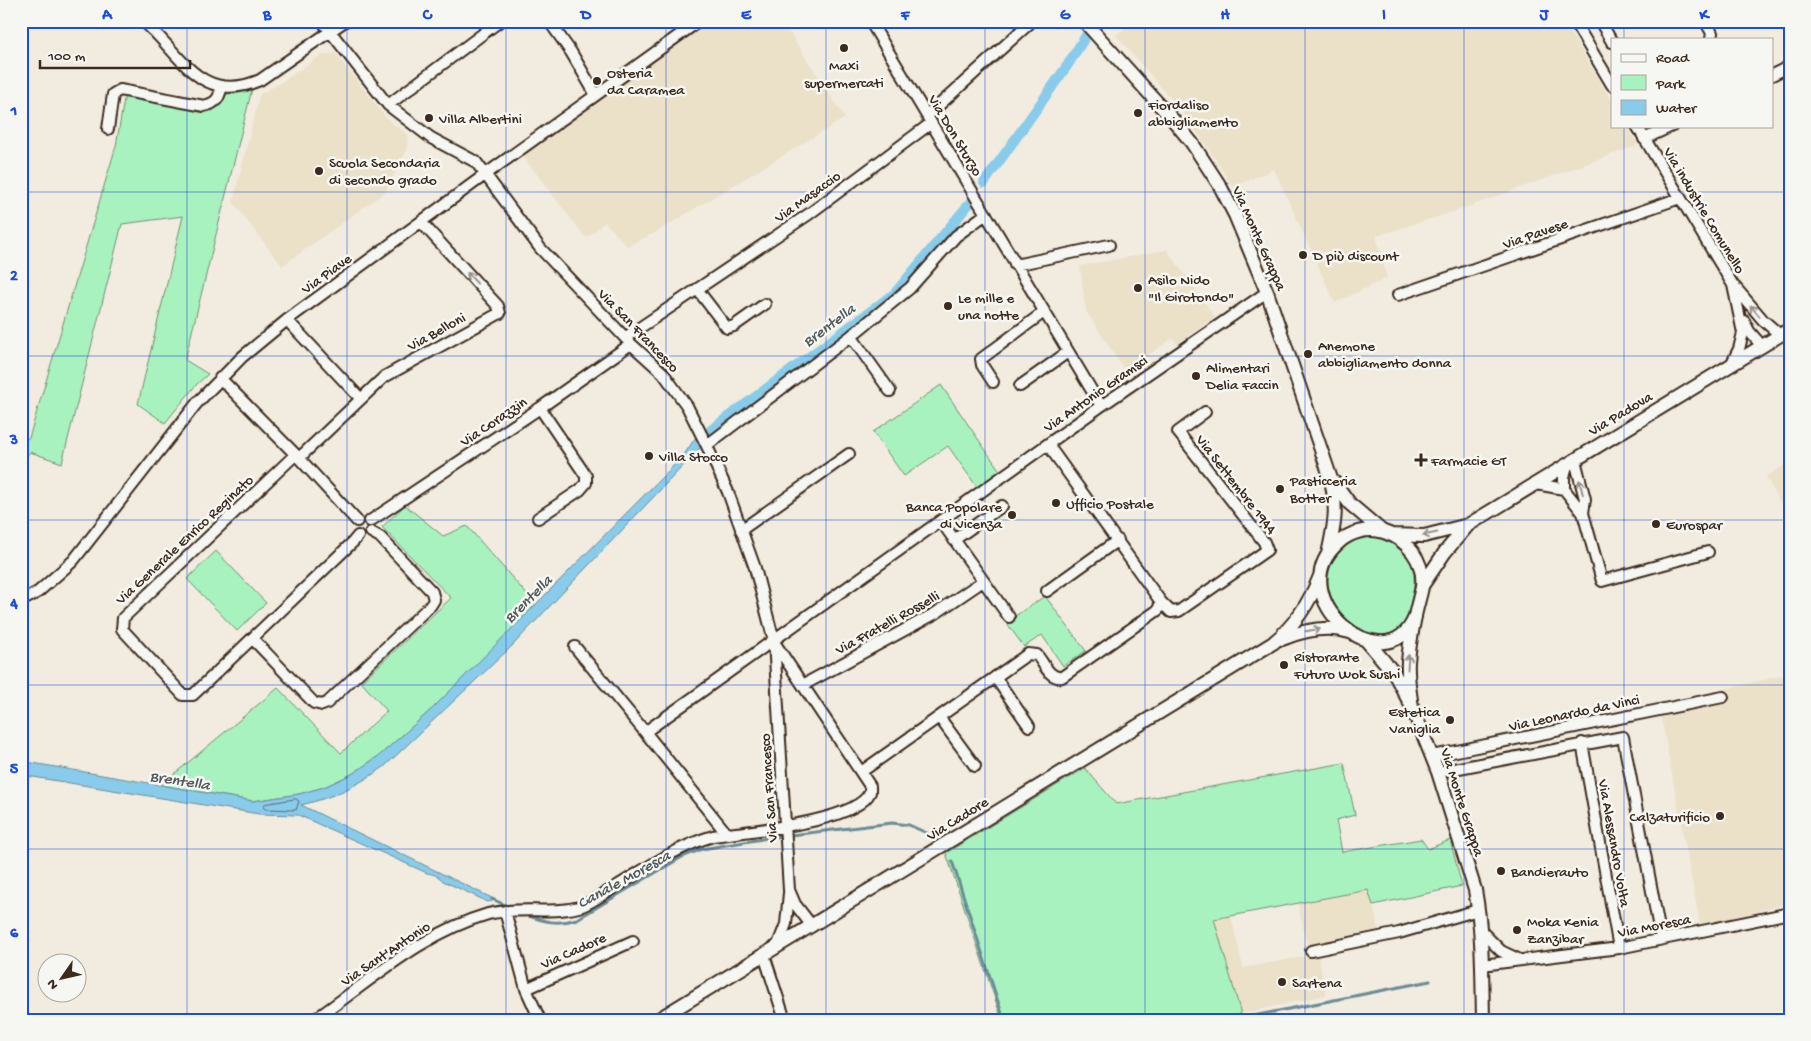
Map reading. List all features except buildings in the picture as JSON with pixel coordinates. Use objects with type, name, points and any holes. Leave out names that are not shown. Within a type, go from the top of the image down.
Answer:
[{"type":"main road","name":"Via Monte Grappa","points":[[1084,21],[1174,121],[1203,159],[1235,215],[1267,292],[1330,476],[1336,512],[1328,554],[1320,576],[1321,591],[1327,607],[1338,620],[1361,637],[1394,672],[1412,707],[1432,756],[1474,890],[1478,910],[1482,960],[1482,1020]]},
{"type":"main road","name":"Via Padova","points":[[1387,533],[1424,536],[1468,525],[1785,332]]},
{"type":"main road","name":"Via Monte Grappa","points":[[1330,476],[1350,504],[1387,533],[1403,542],[1415,556],[1421,569],[1422,586],[1408,663],[1412,707]]},
{"type":"main road","name":"Via Padova","points":[[1422,586],[1445,552],[1468,525]]},
{"type":"main road","name":"Via Monte Grappa","points":[[1328,554],[1340,541],[1350,534],[1372,530],[1387,533]]},
{"type":"main road","name":"Via Cadore","points":[[1273,643],[1295,621],[1313,593],[1320,576]]},
{"type":"main road","name":"Via Monte Grappa","points":[[1361,637],[1378,643],[1396,640],[1408,630],[1415,617]]},
{"type":"main road","name":"Via Cadore","points":[[657,1020],[1273,643],[1295,634],[1319,629],[1336,629],[1361,637]]},
{"type":"street","points":[[143,21],[187,68],[204,81],[222,86],[242,85],[260,80],[345,21]]},
{"type":"street","name":"Via San Francesco","points":[[322,21],[388,105],[431,138],[476,162],[540,248],[663,373],[687,406],[728,492],[755,568],[774,641],[789,890],[807,928]]},
{"type":"street","points":[[388,105],[500,21]]},
{"type":"street","points":[[549,21],[571,52],[596,95]]},
{"type":"street","name":"Via Piave","points":[[21,601],[38,592],[73,561],[197,403],[242,357],[287,320],[699,21]]},
{"type":"street","name":"Via Don Sturzo","points":[[870,21],[1101,406]]},
{"type":"street","name":"Via Masaccio","points":[[629,340],[697,289],[809,214],[929,120],[1032,21]]},
{"type":"street","points":[[1574,21],[1611,83]]},
{"type":"street","points":[[1600,21],[1611,40]]},
{"type":"street","points":[[1705,21],[1712,34],[1711,38]]},
{"type":"street","points":[[1774,74],[1790,66]]},
{"type":"street","points":[[108,129],[113,94],[120,90],[204,106],[213,104],[220,97],[222,86]]},
{"type":"street","name":"Via industrie Comunello","points":[[1638,128],[1733,285],[1740,313]]},
{"type":"street","points":[[1644,139],[1668,128]]},
{"type":"street","name":"Via Pavese","points":[[1398,295],[1680,198]]},
{"type":"street","points":[[706,444],[851,336],[910,288],[956,236],[986,214]]},
{"type":"street","name":"Via Belloni","points":[[297,456],[384,377],[498,315],[500,310],[498,306],[421,222]]},
{"type":"street","points":[[1016,265],[1109,245]]},
{"type":"street","points":[[1733,285],[1763,320],[1785,332]]},
{"type":"street","points":[[697,289],[727,328],[734,326],[765,304]]},
{"type":"street","name":"Via Antonio Gramsci","points":[[774,641],[1101,406],[1267,292]]},
{"type":"street","points":[[993,382],[982,365],[981,359],[1044,312]]},
{"type":"street","points":[[1740,313],[1749,331],[1762,346]]},
{"type":"street","points":[[1730,365],[1739,349],[1743,332],[1740,313]]},
{"type":"street","points":[[287,320],[360,398]]},
{"type":"street","points":[[851,336],[890,391]]},
{"type":"street","name":"Via Corazzin","points":[[371,526],[540,408],[629,340]]},
{"type":"street","points":[[1020,386],[1068,352]]},
{"type":"street","points":[[220,378],[297,456],[357,521]]},
{"type":"street","points":[[538,518],[586,484],[586,476],[540,408]]},
{"type":"street","name":"Via Settembre 1944","points":[[1161,602],[1171,612],[1179,611],[1267,550],[1264,542],[1178,432],[1205,412]]},
{"type":"street","points":[[861,772],[1028,654],[1033,653],[1037,655],[1052,676],[1056,678],[1065,676],[1158,610],[1161,602],[1048,445]]},
{"type":"street","points":[[741,530],[849,454]]},
{"type":"street","name":"Via Generale Enrico Reginato","points":[[297,456],[122,618],[122,629],[183,695],[193,694],[253,639],[358,536]]},
{"type":"street","points":[[1571,463],[1564,477],[1564,489],[1583,513],[1602,581],[1708,552]]},
{"type":"street","points":[[1571,463],[1585,499],[1583,513]]},
{"type":"street","points":[[1536,484],[1564,489]]},
{"type":"street","points":[[954,540],[1002,506]]},
{"type":"street","points":[[253,639],[314,702],[322,705],[327,703],[431,605],[434,600],[432,592],[380,537],[371,526],[363,518],[357,521],[354,530],[358,536],[366,536],[371,526]]},
{"type":"street","points":[[941,521],[1009,617]]},
{"type":"street","points":[[1047,591],[1118,540]]},
{"type":"street","name":"Via Fratelli Rosselli","points":[[803,685],[936,613],[983,581]]},
{"type":"street","points":[[644,732],[774,641],[870,786],[870,792],[855,807],[838,814],[786,828]]},
{"type":"street","points":[[575,647],[727,834]]},
{"type":"street","points":[[994,677],[1029,726]]},
{"type":"street","name":"Via Leonardo da Vinci","points":[[1432,756],[1722,697]]},
{"type":"street","points":[[939,717],[975,766]]},
{"type":"street","points":[[1438,772],[1582,743],[1623,737],[1662,939]]},
{"type":"street","name":"Via Alessandro Volta","points":[[1582,743],[1619,948]]},
{"type":"street","name":"Via Sant'Antonio","points":[[314,1020],[431,938],[487,915],[506,911],[563,909],[582,906],[676,851],[698,841],[727,834],[786,828]]},
{"type":"street","points":[[776,947],[787,916],[789,890]]},
{"type":"street","points":[[1310,951],[1399,934],[1478,910]]},
{"type":"street","name":"Via Cadore","points":[[506,911],[526,989],[540,1020]]},
{"type":"street","name":"Via Moresca","points":[[1482,960],[1522,959],[1619,948],[1790,913]]},
{"type":"street","points":[[787,916],[792,926],[807,928]]},
{"type":"street","points":[[1480,930],[1501,951],[1522,959]]},
{"type":"street","name":"Via Cadore","points":[[526,989],[633,941]]},
{"type":"street","points":[[1482,960],[1491,951],[1501,951]]},
{"type":"street","points":[[764,955],[785,1020]]},
{"type":"shaded area","points":[[709,21],[782,21],[845,118],[651,235],[627,246],[605,222],[586,238],[522,155]]},
{"type":"shaded area","points":[[1135,21],[1563,21],[1611,99],[1611,128],[1628,128],[1638,145],[1459,210],[1376,236],[1387,278],[1335,303],[1274,169],[1233,187],[1209,149],[1179,108],[1116,35]]},
{"type":"shaded area","name":"Scuola Secondaria di secondo grado","points":[[335,53],[382,113],[408,135],[407,150],[385,192],[282,266],[233,202],[260,94],[279,84],[320,56]]},
{"type":"shaded area","name":"Asilo Nido \"Il Girotondo\"","points":[[1167,250],[1215,317],[1177,344],[1173,338],[1125,371],[1086,311],[1080,266]]},
{"type":"shaded area","points":[[1790,462],[1790,504],[1783,508],[1766,477]]},
{"type":"shaded area","points":[[1784,675],[1790,695],[1790,903],[1700,924],[1659,705]]},
{"type":"shaded area","points":[[1369,890],[1379,931],[1308,949],[1298,904]]},
{"type":"shaded area","points":[[1231,916],[1243,968],[1318,954],[1326,995],[1241,1014],[1214,919]]},
{"type":"green space","points":[[252,89],[185,360],[208,374],[196,385],[165,423],[138,404],[183,216],[122,224],[62,463],[30,452],[21,463],[21,440],[29,438],[116,146],[125,94],[213,111],[224,95]]},
{"type":"green space","points":[[941,385],[1000,471],[977,487],[948,446],[904,476],[873,432]]},
{"type":"green space","points":[[405,505],[443,536],[467,526],[536,605],[432,709],[380,755],[352,774],[324,787],[299,794],[253,801],[161,785],[278,688],[341,753],[387,711],[361,682],[451,598],[382,527]]},
{"type":"green space","points":[[1372,536],[1394,545],[1402,551],[1408,558],[1414,577],[1414,588],[1406,620],[1402,626],[1389,634],[1374,635],[1359,629],[1345,618],[1334,604],[1329,587],[1330,570],[1339,553],[1354,541]]},
{"type":"green space","points":[[216,551],[266,603],[237,631],[187,579]]},
{"type":"green space","points":[[1045,596],[1086,651],[1063,666],[1042,635],[1024,647],[1006,622]]},
{"type":"green space","points":[[1344,763],[1355,815],[1336,820],[1342,852],[1421,839],[1428,849],[1450,840],[1462,886],[1373,905],[1368,890],[1214,919],[1241,1014],[1219,1020],[1002,1020],[946,853],[1085,768],[1116,804]]},
{"type":"water","points":[[696,437],[701,447],[512,646],[384,767],[345,790],[301,805],[496,900],[488,902],[436,876],[298,815],[259,814],[21,775],[21,761],[253,801],[299,794],[324,787],[352,774],[380,755],[432,709],[683,456]]},
{"type":"waterway","name":"Brentella","points":[[984,183],[1067,66],[1095,21]]},
{"type":"waterway","name":"Brentella","points":[[699,443],[712,429],[895,293],[969,204]]},
{"type":"waterway","name":"Canale Moresca","points":[[527,915],[551,922],[577,919],[682,857],[702,849],[774,837],[892,823],[909,825],[931,835]]},
{"type":"waterway","name":"Canale Moresca","points":[[952,861],[1004,1020]]},
{"type":"waterway","name":"Canale Moresca","points":[[492,899],[510,907]]},
{"type":"waterway","name":"Canale Moresca","points":[[1233,1020],[1430,981]]},
{"type":"place","name":"Maxi supermercati","points":[[844,48]]},
{"type":"place","name":"Osteria da Caramea","points":[[597,81]]},
{"type":"place","name":"Fiordaliso abbigliamento","points":[[1138,113]]},
{"type":"place","name":"Villa Albertini","points":[[429,118]]},
{"type":"place","name":"Scuola Secondaria di secondo grado","points":[[319,171]]},
{"type":"place","name":"D più discount","points":[[1303,255]]},
{"type":"place","name":"Asilo Nido \"Il Girotondo\"","points":[[1138,288]]},
{"type":"place","name":"Le mille e una notte","points":[[948,306]]},
{"type":"place","name":"Anemone abbigliamento donna","points":[[1308,354]]},
{"type":"place","name":"Alimentari Delia Faccin","points":[[1196,376]]},
{"type":"place","name":"Villa Stocco","points":[[649,456]]},
{"type":"place","name":"Farmacie GT","points":[[1421,460]]},
{"type":"place","name":"Pasticceria Botter","points":[[1280,489]]},
{"type":"place","name":"Ufficio Postale","points":[[1056,503]]},
{"type":"place","name":"Banca Popolare di Vicenza","points":[[1012,515]]},
{"type":"place","name":"Eurospar","points":[[1656,524]]},
{"type":"place","name":"Ristorante Futuro Wok Sushi","points":[[1284,665]]},
{"type":"place","name":"Estetica Vaniglia","points":[[1450,720]]},
{"type":"place","name":"Calzaturificio","points":[[1720,816]]},
{"type":"place","name":"Bandierauto","points":[[1501,871]]},
{"type":"place","name":"Moka Kenia Zanzibar","points":[[1517,930]]},
{"type":"place","name":"Sartena","points":[[1282,982]]}]
